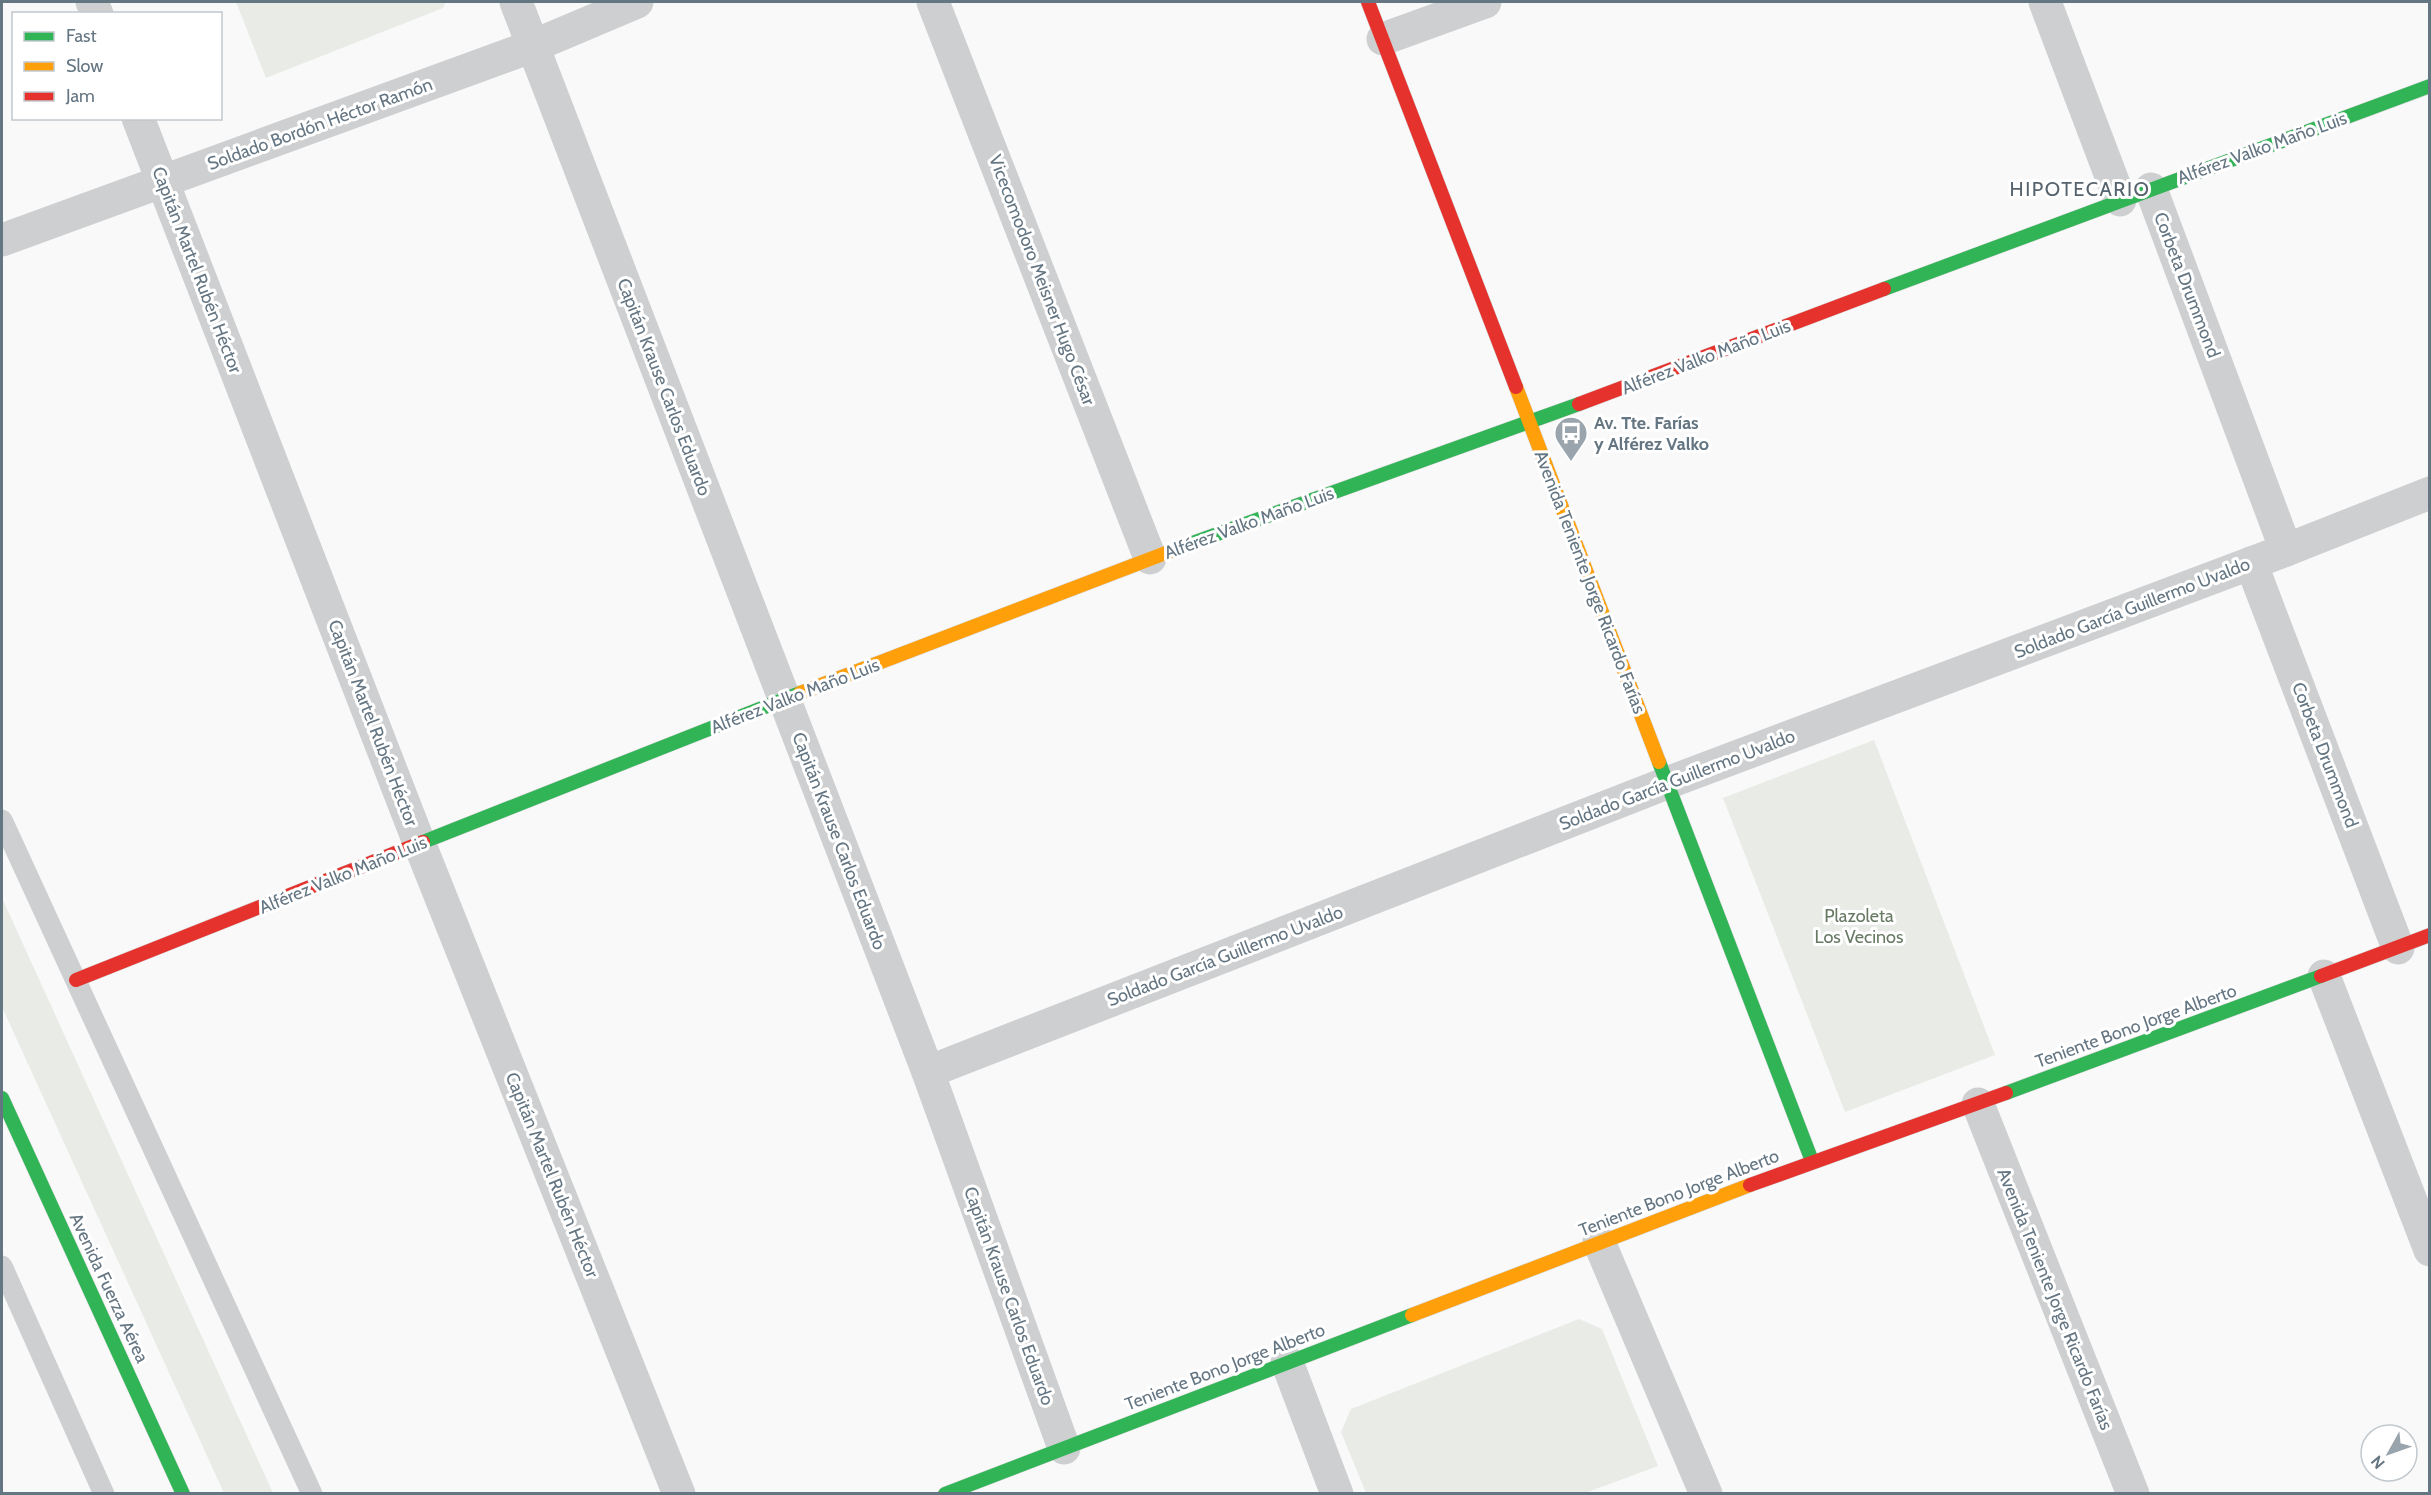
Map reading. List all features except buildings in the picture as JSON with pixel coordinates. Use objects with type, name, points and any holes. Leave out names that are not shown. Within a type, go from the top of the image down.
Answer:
[{"type":"street","name":"Capitán Krause Carlos Eduardo","points":[[516,2],[928,1072],[1064,1448]]},
{"type":"street","name":"Soldado Bordón Héctor Ramón","points":[[2,240],[533,46],[637,2]]},
{"type":"street","name":"Vicecomodoro Meisner Hugo César","points":[[933,2],[1150,558]]},
{"type":"street","name":"Avenida Teniente Jorge Ricardo Farías","points":[[1368,2],[1812,1161]]},
{"type":"street","points":[[1383,39],[1485,2]]},
{"type":"street","points":[[2045,2],[2120,200]]},
{"type":"street","name":"Alférez Valko Maño Luis","points":[[76,980],[784,699],[1150,558],[1530,423],[2120,200],[2430,86]]},
{"type":"street","name":"Capitán Martel Rubén Héctor","points":[[139,120],[420,845],[679,1494]]},
{"type":"street","name":"Corbeta Drummond","points":[[2151,189],[2286,550]]},
{"type":"street","name":"Soldado García Guillermo Uvaldo","points":[[928,1072],[1667,783],[2286,550],[2430,493]]},
{"type":"street","name":"Corbeta Drummond","points":[[2251,562],[2398,948]]},
{"type":"street","name":"Teniente Bono Jorge Alberto","points":[[945,1494],[1812,1161],[1978,1104],[2430,935]]},
{"type":"street","points":[[2324,976],[2430,1250]]},
{"type":"street","name":"Avenida Fuerza Aérea","points":[[2,1098],[11,1142],[183,1494]]},
{"type":"street","name":"Avenida Teniente Jorge Ricardo Farías","points":[[1978,1104],[2133,1494]]},
{"type":"street","points":[[1599,1242],[1706,1494]]},
{"type":"street","points":[[1287,1362],[1337,1494]]},
{"type":"lane","points":[[2,820],[312,1494]]},
{"type":"lane","points":[[2,1266],[104,1494]]},
{"type":"green space","points":[[236,2],[446,2],[443,8],[266,78]]},
{"type":"green space","name":"Plazoleta Los Vecinos","points":[[1874,740],[1995,1055],[1845,1112],[1723,798]]},
{"type":"green space","points":[[2,898],[273,1493],[224,1493],[2,1007]]},
{"type":"green space","points":[[1579,1319],[1602,1329],[1658,1466],[1585,1493],[1366,1493],[1341,1432],[1351,1409]]},
{"type":"traffic: fast","points":[[1884,289],[2430,86]]},
{"type":"traffic: fast","points":[[1184,546],[1579,404]]},
{"type":"traffic: fast","points":[[423,842],[800,693]]},
{"type":"traffic: fast","points":[[1659,762],[1812,1161]]},
{"type":"traffic: fast","points":[[2006,1093],[2321,976]]},
{"type":"traffic: fast","points":[[2,1098],[183,1494]]},
{"type":"traffic: fast","points":[[945,1494],[1412,1315]]},
{"type":"traffic: slow","points":[[1516,387],[1659,762]]},
{"type":"traffic: slow","points":[[800,693],[1184,546]]},
{"type":"traffic: slow","points":[[1412,1315],[1750,1185]]},
{"type":"traffic: jam","points":[[1368,2],[1516,387]]},
{"type":"traffic: jam","points":[[1579,404],[1884,289]]},
{"type":"traffic: jam","points":[[76,980],[423,842]]},
{"type":"traffic: jam","points":[[2321,976],[2430,935]]},
{"type":"traffic: jam","points":[[1750,1185],[2006,1093]]},
{"type":"place","name":"Av. Tte. Farías y Alférez Valko","points":[[1571,462]]},
{"type":"district","name":"HIPOTECARIO","points":[[2080,189]]}]
